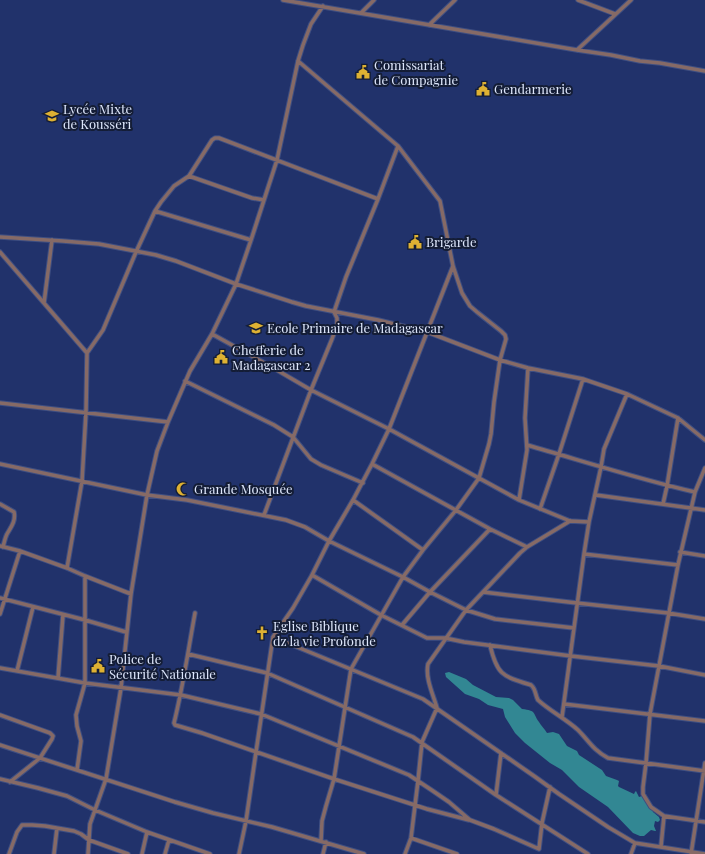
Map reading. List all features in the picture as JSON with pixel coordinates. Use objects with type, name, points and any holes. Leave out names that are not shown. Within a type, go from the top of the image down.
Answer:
[{"type":"street","points":[[284,0],[705,71]]},
{"type":"street","points":[[361,13],[374,0]]},
{"type":"street","points":[[429,25],[455,0]]},
{"type":"street","points":[[578,0],[615,14]]},
{"type":"street","points":[[577,50],[631,0]]},
{"type":"street","points":[[88,854],[90,824],[106,779],[121,688],[130,594],[147,495],[157,450],[185,381],[212,334],[236,284],[277,160],[298,61],[311,24],[323,6]]},
{"type":"street","points":[[298,61],[398,146],[440,201],[453,266],[462,293],[470,306],[504,335],[506,339],[500,360],[491,434],[479,478],[456,510],[403,577],[351,669],[340,747],[334,779],[322,821],[320,841]]},
{"type":"street","points":[[67,568],[82,481],[86,412],[87,353],[103,330],[155,211],[174,186],[189,176],[212,140],[219,138],[378,199]]},
{"type":"street","points":[[264,515],[337,325],[337,318],[334,312],[346,277],[398,146]]},
{"type":"street","points":[[189,176],[252,198],[264,200]]},
{"type":"street","points":[[155,211],[251,240]]},
{"type":"street","points":[[0,237],[99,244],[156,255],[236,284],[306,306],[427,332],[500,360],[528,368],[583,379],[627,394],[678,418],[705,440]]},
{"type":"street","points":[[44,303],[52,240]]},
{"type":"street","points":[[0,252],[87,353]]},
{"type":"street","points":[[239,854],[246,821],[273,636],[294,608],[372,464],[389,429],[453,266]]},
{"type":"street","points":[[212,334],[311,390],[389,429],[519,500],[570,521],[589,522]]},
{"type":"street","points":[[519,500],[528,450],[525,418],[528,368]]},
{"type":"street","points":[[540,509],[560,454],[583,379]]},
{"type":"street","points":[[185,381],[274,425],[293,437],[311,459],[321,465],[363,482]]},
{"type":"street","points":[[562,717],[589,522],[602,467],[604,449],[627,394]]},
{"type":"street","points":[[0,403],[168,422]]},
{"type":"street","points":[[663,504],[678,418]]},
{"type":"street","points":[[527,445],[667,486],[695,492]]},
{"type":"street","points":[[0,464],[147,495],[186,500],[286,520],[305,527],[329,541],[466,610],[495,619],[574,628]]},
{"type":"street","points":[[372,464],[490,529],[527,547]]},
{"type":"street","points":[[705,468],[695,492],[680,552],[668,613],[650,714],[643,787],[644,794],[651,807],[664,816],[705,822]]},
{"type":"street","points":[[596,495],[705,510]]},
{"type":"street","points":[[353,500],[423,550]]},
{"type":"street","points":[[0,504],[14,512],[15,515],[13,524],[1,547],[20,551],[67,568],[130,594]]},
{"type":"street","points":[[405,854],[411,838],[422,742],[437,708],[428,679],[428,664],[466,610],[520,553],[527,547],[570,521]]},
{"type":"street","points":[[402,625],[430,592],[490,529]]},
{"type":"street","points":[[0,614],[20,551]]},
{"type":"street","points":[[680,552],[705,556]]},
{"type":"street","points":[[584,554],[678,565]]},
{"type":"street","points":[[312,575],[381,615],[427,638],[446,638],[570,656],[659,666],[705,675]]},
{"type":"street","points":[[78,770],[80,740],[76,715],[84,683],[85,576]]},
{"type":"street","points":[[483,592],[577,604],[668,613],[705,619]]},
{"type":"street","points":[[0,598],[126,632]]},
{"type":"street","points":[[18,671],[33,607]]},
{"type":"street","points":[[195,614],[181,695],[174,723],[175,725],[427,810],[470,820],[539,849]]},
{"type":"street","points":[[58,678],[63,615]]},
{"type":"street","points":[[273,636],[423,699],[550,788],[608,827],[635,843],[705,854]]},
{"type":"street","points":[[490,645],[493,658],[501,673],[506,677],[534,687],[538,700],[562,717],[600,754],[608,758],[704,771]]},
{"type":"street","points":[[188,654],[267,673],[413,737],[496,795],[588,854]]},
{"type":"street","points":[[0,668],[84,683],[181,695],[261,714],[408,775],[449,802],[470,820]]},
{"type":"street","points":[[564,704],[705,721]]},
{"type":"street","points":[[0,716],[50,733],[52,736],[52,739],[40,758],[10,782]]},
{"type":"street","points":[[0,745],[175,802],[272,827],[364,854]]},
{"type":"street","points":[[496,795],[501,753]]},
{"type":"street","points":[[691,853],[705,763]]},
{"type":"street","points":[[0,779],[67,796],[95,810],[147,832],[210,854]]},
{"type":"street","points":[[538,854],[542,824],[550,788]]},
{"type":"street","points":[[661,846],[664,816]]},
{"type":"street","points":[[9,854],[17,832],[22,826],[32,825],[74,831],[89,840],[128,854]]},
{"type":"street","points":[[54,854],[57,828]]},
{"type":"street","points":[[142,854],[147,832]]},
{"type":"street","points":[[411,838],[457,854]]},
{"type":"street","points":[[166,854],[169,840]]},
{"type":"street","points":[[323,854],[326,842]]},
{"type":"street","points":[[631,854],[635,843]]},
{"type":"shaded area","points":[[449,672],[466,679],[473,685],[496,697],[509,698],[522,709],[532,711],[547,733],[553,732],[559,734],[567,746],[577,751],[579,755],[602,770],[606,776],[619,781],[619,787],[634,794],[636,791],[639,797],[642,796],[646,799],[647,803],[651,804],[653,812],[659,817],[660,820],[658,822],[655,821],[654,826],[656,831],[651,830],[644,836],[633,833],[608,807],[579,787],[562,770],[550,763],[525,743],[515,733],[505,717],[503,709],[488,705],[479,699],[465,694],[446,677],[445,673]]},
{"type":"place","name":"Comissariat de Compagnie","points":[[363,72]]},
{"type":"place","name":"Gendarmerie","points":[[483,89]]},
{"type":"place","name":"Lycée Mixte de Kousséri","points":[[52,116]]},
{"type":"place","name":"Brigarde","points":[[415,242]]},
{"type":"place","name":"Ecole Primaire de Madagascar","points":[[256,328]]},
{"type":"place","name":"Chefferie de Madagascar 2","points":[[221,357]]},
{"type":"place","name":"Grande Mosquée","points":[[183,489]]},
{"type":"place","name":"Eglise Biblique dz la vie Profonde","points":[[262,633]]},
{"type":"place","name":"Police de Sécurité Nationale","points":[[98,666]]}]
